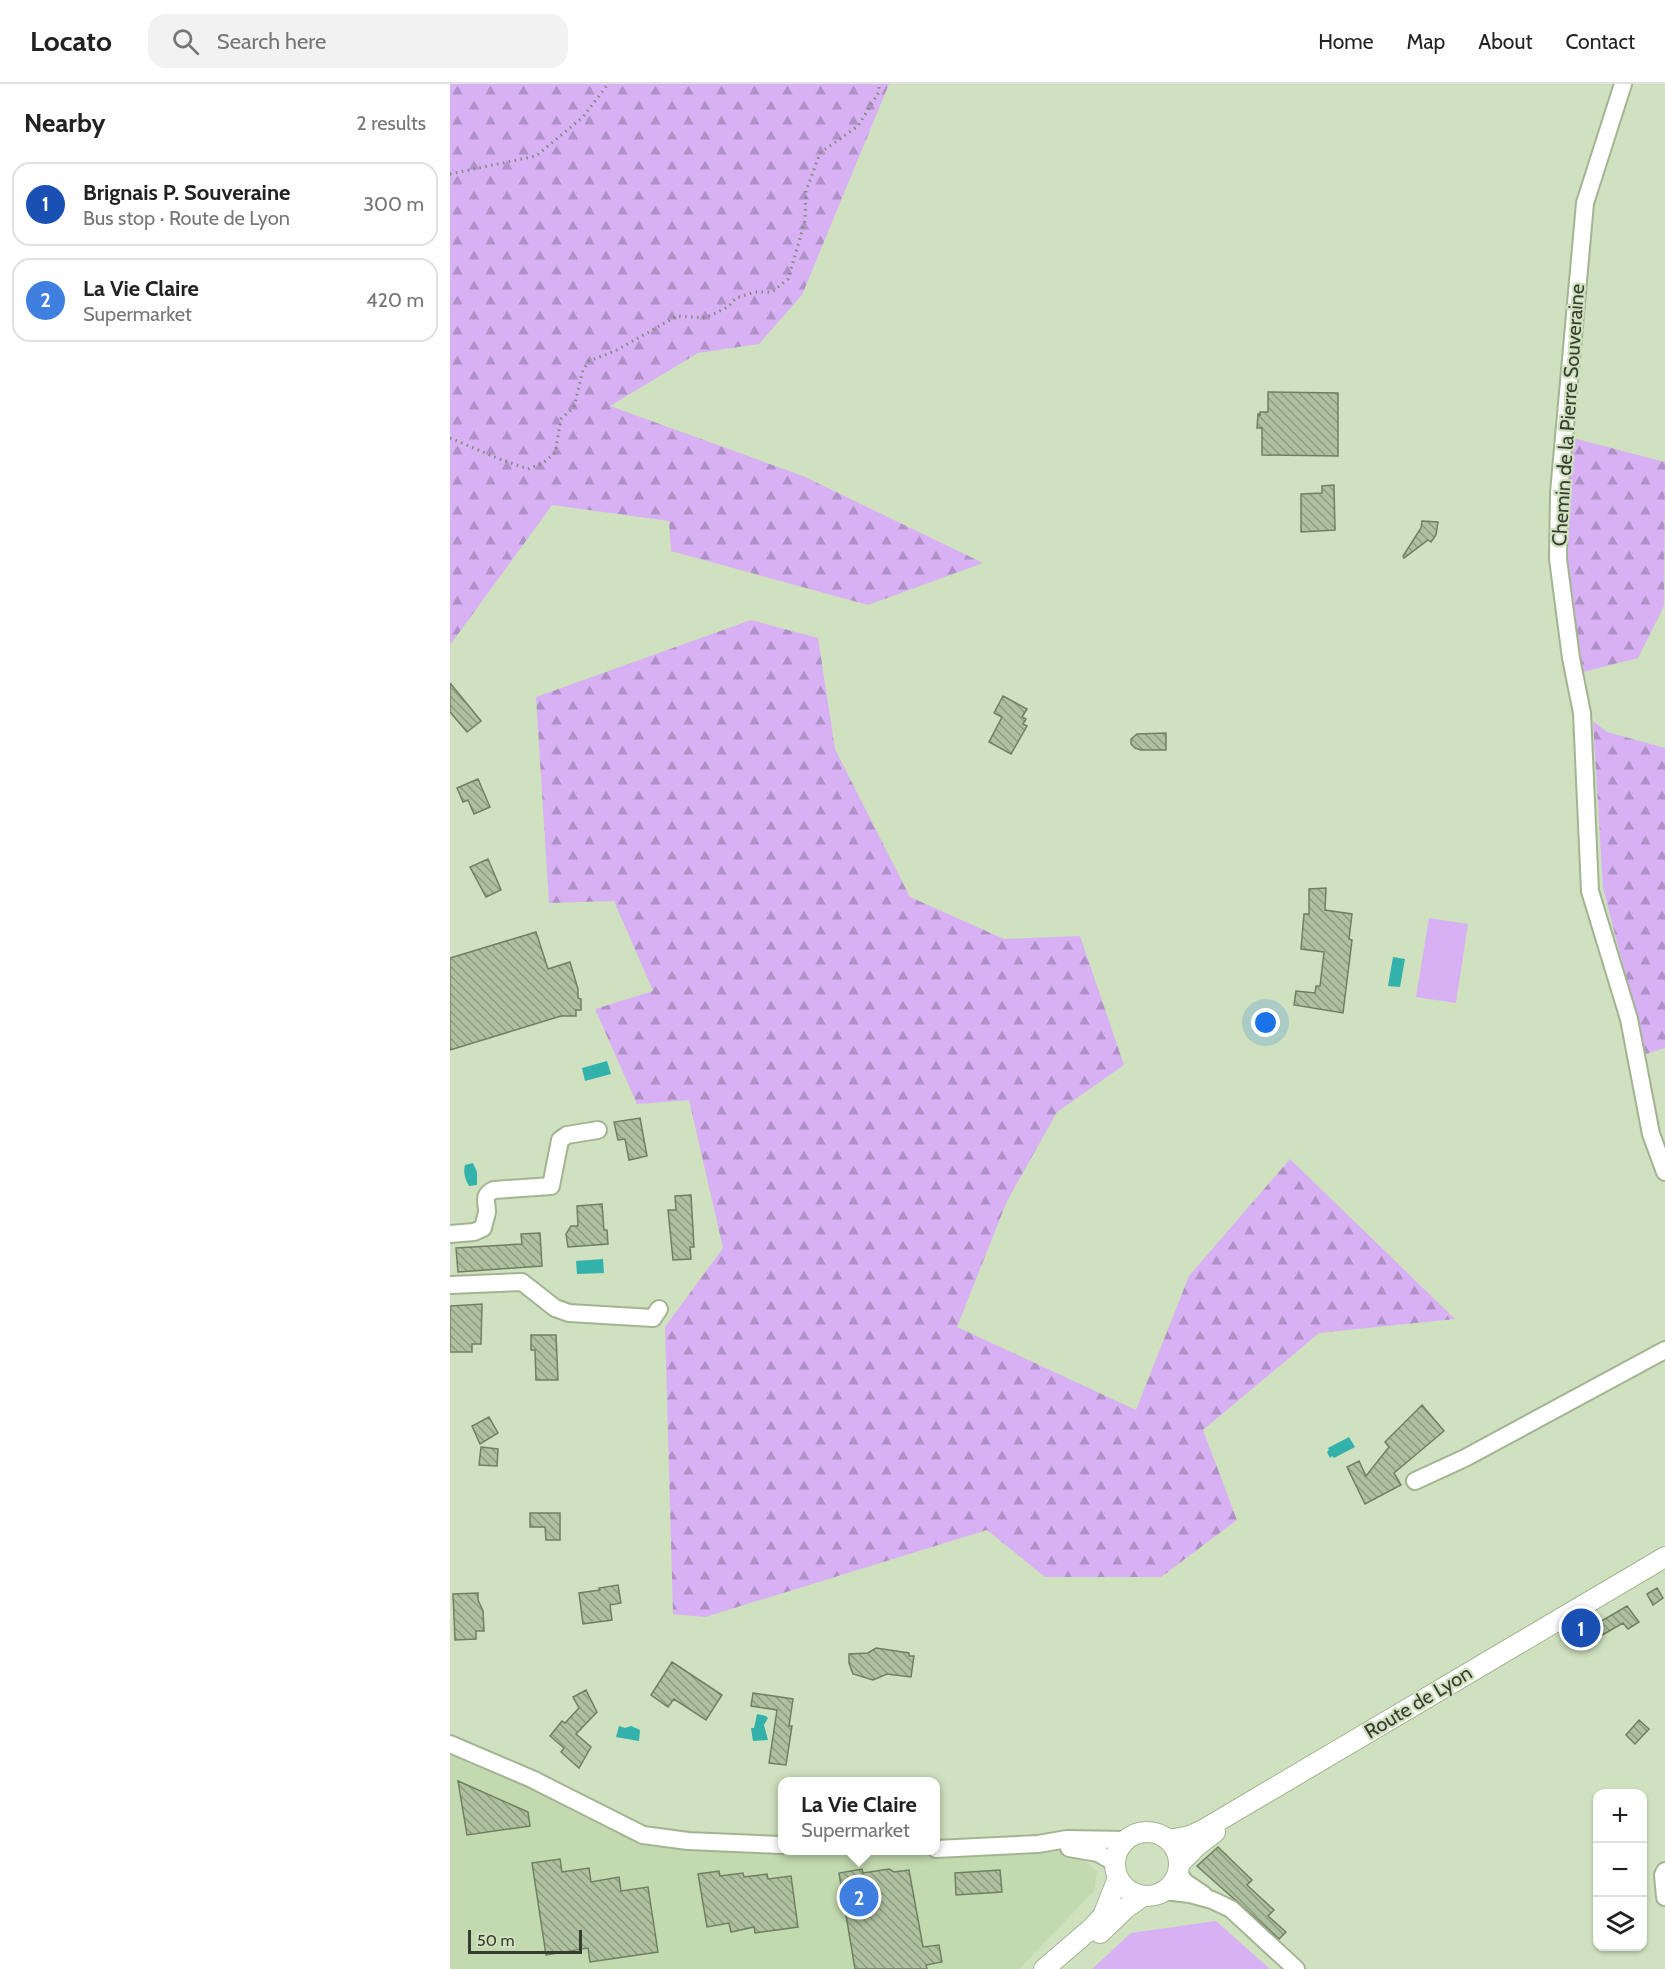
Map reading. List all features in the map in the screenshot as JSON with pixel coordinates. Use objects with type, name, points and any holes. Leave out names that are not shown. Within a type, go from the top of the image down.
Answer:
[{"type":"main road","name":"Route de Lyon","points":[[1169,1840],[1190,1836],[1203,1830],[1665,1557]]},
{"type":"main road","name":"Route de Lyon","points":[[1179,1868],[1208,1836],[1665,1568]]},
{"type":"main road","points":[[1044,1969],[1103,1916],[1117,1870],[1118,1850],[1126,1840],[1143,1832],[1161,1835],[1169,1840],[1178,1855],[1179,1868],[1170,1887],[1157,1895],[1143,1896],[1128,1889],[1117,1870]]},
{"type":"main road","points":[[1060,1969],[1126,1908],[1143,1896]]},
{"type":"street","name":"Chemin de la Pierre Souveraine","points":[[1623,84],[1585,203],[1559,493],[1558,559],[1571,658],[1582,713],[1590,891],[1629,1019],[1652,1134],[1665,1172]]},
{"type":"street","points":[[450,1233],[474,1232],[483,1228],[488,1192],[551,1186],[560,1140],[567,1135],[598,1131]]},
{"type":"street","points":[[450,1284],[522,1282],[555,1308],[569,1313],[653,1318],[659,1308]]},
{"type":"street","points":[[1415,1481],[1465,1458],[1665,1350]]},
{"type":"street","points":[[450,1744],[532,1779],[644,1835],[687,1841],[778,1845]]},
{"type":"street","points":[[940,1849],[1038,1844],[1066,1839],[1126,1840]]},
{"type":"street","points":[[1038,1844],[1098,1853],[1117,1870]]},
{"type":"street","points":[[1179,1868],[1185,1882],[1212,1900],[1231,1909],[1296,1969]]},
{"type":"street","points":[[1665,1871],[1663,1875],[1665,1897]]},
{"type":"street","points":[[1164,1892],[1190,1894],[1212,1900]]},
{"type":"path","points":[[450,174],[536,156],[583,117],[608,84]]},
{"type":"path","points":[[450,438],[528,469],[543,463],[555,453],[561,419],[574,407],[583,370],[590,361],[615,351],[677,316],[705,318],[728,307],[736,298],[755,292],[772,292],[788,279],[805,221],[806,191],[820,153],[858,126],[879,93],[879,84]]},
{"type":"shaded area","points":[[450,1750],[646,1841],[778,1850],[778,1855],[940,1855],[940,1852],[1071,1851],[1097,1871],[1094,1891],[1019,1969],[450,1969]]},
{"type":"green space","points":[[450,84],[889,84],[802,295],[759,344],[698,353],[610,406],[803,476],[983,563],[868,605],[671,551],[669,521],[552,505],[450,645]]},
{"type":"green space","points":[[1569,437],[1665,462],[1664,606],[1638,658],[1579,673],[1558,559]]},
{"type":"green space","points":[[751,620],[818,638],[835,749],[910,897],[1004,939],[1080,936],[1124,1065],[1057,1112],[1007,1201],[957,1327],[1136,1410],[1189,1276],[1290,1159],[1455,1319],[1319,1333],[1203,1430],[1237,1520],[1161,1577],[1045,1577],[987,1530],[705,1617],[673,1614],[665,1327],[723,1248],[689,1100],[637,1104],[595,1009],[653,991],[614,901],[549,903],[536,697]]},
{"type":"green space","points":[[1593,721],[1607,732],[1665,748],[1665,1048],[1646,1054],[1603,888]]},
{"type":"green space","points":[[1429,918],[1468,924],[1456,1003],[1416,997]]},
{"type":"green space","points":[[1216,1921],[1270,1969],[1092,1969],[1131,1933]]},
{"type":"water","points":[[1393,957],[1405,959],[1400,987],[1388,986]]},
{"type":"water","points":[[607,1061],[611,1074],[585,1081],[582,1068]]},
{"type":"water","points":[[473,1163],[477,1172],[477,1185],[469,1186],[464,1168],[465,1165]]},
{"type":"water","points":[[603,1259],[604,1273],[577,1274],[576,1261]]},
{"type":"water","points":[[1349,1437],[1355,1447],[1330,1458],[1328,1448]]},
{"type":"water","points":[[757,1714],[768,1718],[764,1725],[768,1740],[753,1741],[751,1728],[754,1728]]},
{"type":"water","points":[[619,1726],[625,1728],[631,1726],[640,1730],[639,1741],[616,1737]]},
{"type":"building","points":[[1268,392],[1338,393],[1338,456],[1262,455],[1262,428],[1257,428],[1258,414],[1268,412]]},
{"type":"building","points":[[1334,485],[1335,530],[1301,532],[1301,494],[1322,493],[1322,486]]},
{"type":"building","points":[[1422,521],[1438,522],[1436,535],[1431,542],[1428,540],[1404,558],[1403,556],[1421,528]]},
{"type":"building","points":[[450,683],[481,721],[467,732],[450,712]]},
{"type":"building","points":[[1003,696],[1027,709],[1022,717],[1026,719],[1023,724],[1027,726],[1011,754],[989,742],[1002,717],[994,713]]},
{"type":"building","points":[[1166,733],[1166,750],[1141,750],[1131,744],[1131,739],[1137,734]]},
{"type":"building","points":[[478,779],[490,807],[474,814],[468,800],[463,802],[457,788]]},
{"type":"building","points":[[488,859],[501,890],[486,897],[470,867]]},
{"type":"building","points":[[1326,888],[1325,910],[1352,914],[1349,939],[1352,940],[1343,1013],[1294,1005],[1296,991],[1315,993],[1316,986],[1320,986],[1324,952],[1301,949],[1304,914],[1309,914],[1309,889]]},
{"type":"building","points":[[536,932],[548,969],[570,962],[578,989],[578,998],[581,999],[581,1010],[576,1010],[576,1016],[561,1016],[450,1050],[450,958]]},
{"type":"building","points":[[640,1118],[647,1156],[629,1160],[625,1139],[618,1140],[614,1122]]},
{"type":"building","points":[[691,1195],[694,1247],[690,1247],[691,1259],[673,1260],[668,1210],[676,1210],[675,1196]]},
{"type":"building","points":[[602,1204],[604,1230],[607,1230],[608,1244],[568,1247],[566,1234],[571,1226],[578,1226],[577,1206]]},
{"type":"building","points":[[540,1233],[542,1266],[458,1272],[456,1248],[522,1244],[521,1234]]},
{"type":"building","points":[[482,1304],[481,1344],[472,1344],[472,1352],[450,1352],[450,1306]]},
{"type":"building","points":[[531,1335],[556,1335],[558,1380],[536,1380],[535,1350],[531,1350]]},
{"type":"building","points":[[1422,1405],[1444,1431],[1394,1473],[1401,1485],[1365,1504],[1347,1467],[1359,1461],[1366,1476],[1389,1447],[1385,1442]]},
{"type":"building","points":[[489,1417],[498,1433],[480,1444],[472,1426]]},
{"type":"building","points":[[481,1447],[498,1449],[497,1466],[479,1465]]},
{"type":"building","points":[[530,1513],[560,1513],[560,1540],[546,1540],[545,1527],[530,1527]]},
{"type":"building","points":[[618,1585],[621,1603],[610,1605],[612,1620],[583,1624],[579,1593]]},
{"type":"building","points":[[1657,1588],[1663,1598],[1653,1605],[1647,1594]]},
{"type":"building","points":[[478,1593],[478,1600],[483,1611],[484,1631],[476,1631],[476,1639],[455,1640],[453,1594]]},
{"type":"building","points":[[1627,1606],[1639,1622],[1628,1629],[1623,1623],[1592,1641],[1586,1630]]},
{"type":"building","points":[[876,1648],[909,1653],[909,1656],[914,1656],[911,1677],[887,1674],[873,1680],[853,1674],[849,1654],[868,1653]]},
{"type":"building","points":[[672,1662],[722,1695],[706,1720],[674,1699],[668,1707],[651,1695]]},
{"type":"building","points":[[586,1690],[597,1712],[576,1734],[591,1747],[579,1768],[561,1752],[564,1748],[550,1736],[562,1721],[565,1723],[579,1708],[573,1697]]},
{"type":"building","points":[[753,1693],[793,1699],[789,1726],[792,1726],[786,1765],[769,1763],[777,1710],[751,1706]]},
{"type":"building","points":[[1639,1720],[1649,1729],[1635,1744],[1626,1735]]},
{"type":"building","points":[[458,1781],[528,1812],[530,1826],[467,1835]]},
{"type":"building","points":[[1218,1847],[1252,1880],[1247,1885],[1274,1910],[1268,1916],[1286,1932],[1279,1939],[1197,1866]]},
{"type":"building","points":[[560,1859],[562,1872],[589,1868],[591,1882],[619,1877],[621,1891],[648,1887],[658,1952],[590,1962],[588,1948],[546,1955],[532,1863]]},
{"type":"building","points":[[862,1869],[863,1873],[889,1869],[894,1872],[909,1870],[923,1947],[939,1945],[942,1962],[926,1965],[927,1969],[855,1969],[839,1873]]},
{"type":"building","points":[[1000,1870],[1002,1892],[956,1895],[955,1873]]},
{"type":"building","points":[[719,1871],[720,1876],[743,1873],[744,1877],[767,1874],[768,1879],[791,1876],[798,1927],[755,1933],[754,1927],[731,1932],[729,1923],[707,1927],[698,1874]]},
{"type":"place","name":"Brignais P. Souveraine","points":[[1581,1628]]},
{"type":"place","name":"La Vie Claire","points":[[859,1897]]}]
